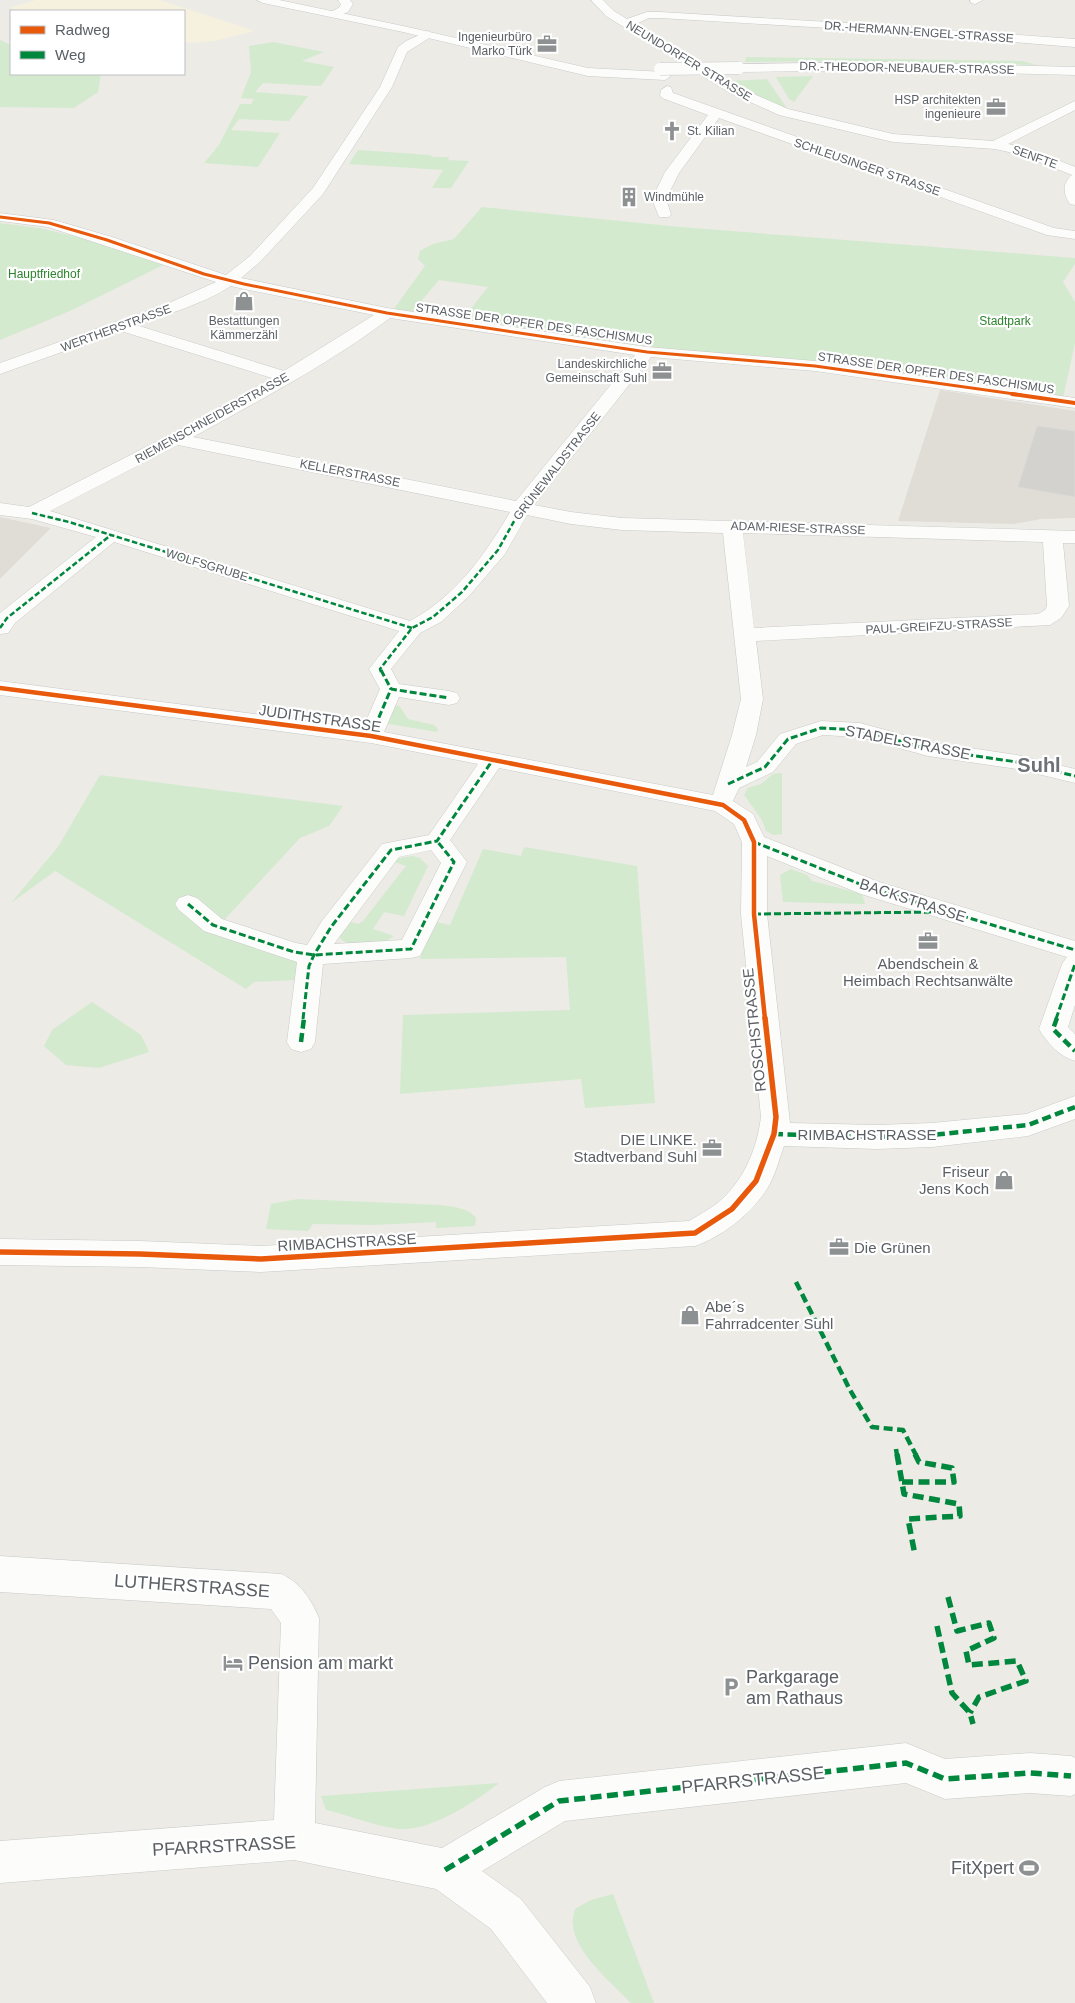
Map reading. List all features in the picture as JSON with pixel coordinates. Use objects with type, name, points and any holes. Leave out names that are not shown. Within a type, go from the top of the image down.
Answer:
[{"type":"street","points":[[263,0],[335,14],[600,73],[664,78],[741,71]]},
{"type":"street","points":[[335,14],[344,10],[347,4],[344,0]]},
{"type":"street","name":"NEUNDORFER STRASSE","points":[[597,0],[613,17],[627,23],[716,79],[759,102],[784,112],[892,138],[995,145]]},
{"type":"street","points":[[763,22],[768,9]]},
{"type":"street","name":"DR.-HERMANN-ENGEL-STRASSE","points":[[627,23],[647,15],[862,27],[1075,43]]},
{"type":"street","name":"WERTHERSTRASSE","points":[[0,369],[197,297],[229,280],[255,259],[318,191],[386,87],[402,50],[428,35]]},
{"type":"street","name":"DR.-THEODOR-NEUBAUER-STRASSE","points":[[741,71],[864,66],[1075,71]]},
{"type":"street","name":"DR.-THEODOR-NEUBAUER-STRASSE","points":[[741,71],[1075,80]]},
{"type":"street","name":"SCHLEUSINGER STRASSE","points":[[664,78],[666,95],[1052,232],[1075,235]]},
{"type":"street","points":[[995,145],[1075,105]]},
{"type":"street","points":[[664,214],[659,199],[672,172],[716,113]]},
{"type":"street","name":"SENFTE","points":[[995,145],[1026,152],[1075,172]]},
{"type":"street","name":"SENFTE","points":[[1075,180],[1071,185],[1071,192],[1075,201]]},
{"type":"street","name":"STRASSE DER OPFER DES FASCHISMUS","points":[[0,217],[49,223],[107,240],[204,274],[291,294],[387,312],[647,352],[815,366],[1075,403]]},
{"type":"street","name":"RIEMENSCHNEIDERSTRASSE","points":[[32,513],[178,439],[360,334],[387,312]]},
{"type":"street","points":[[121,326],[287,377]]},
{"type":"street","name":"GRÜNEWALDSTRASSE","points":[[391,689],[380,668],[412,628],[433,617],[462,592],[498,550],[522,507],[647,352]]},
{"type":"street","name":"KELLERSTRASSE","points":[[178,439],[522,507]]},
{"type":"street","name":"ADAM-RIESE-STRASSE","points":[[522,507],[571,518],[622,524],[1075,537]]},
{"type":"street","name":"WOLFSGRUBE","points":[[0,509],[32,513],[111,535],[412,628]]},
{"type":"street","points":[[725,794],[744,735],[752,699],[732,527]]},
{"type":"street","points":[[0,628],[7,618],[111,535]]},
{"type":"street","name":"PAUL-GREIFZU-STRASSE","points":[[744,635],[1042,620],[1054,614],[1058,606],[1053,537]]},
{"type":"street","name":"JUDITHSTRASSE","points":[[0,688],[371,736],[492,762],[725,794]]},
{"type":"street","points":[[371,736],[391,689],[449,698]]},
{"type":"street","name":"STADELSTRASSE","points":[[725,794],[764,767],[788,739],[821,728],[860,730],[928,749],[1017,762],[1075,776]]},
{"type":"street","points":[[301,1042],[309,966],[331,928],[391,850],[437,841],[492,762]]},
{"type":"street","name":"ROSCHSTRASSE","points":[[694,1233],[732,1208],[756,1181],[774,1134],[776,1117],[754,914],[754,842],[744,820],[725,794]]},
{"type":"street","points":[[188,904],[213,924],[294,952],[314,955],[411,950],[454,862],[437,841]]},
{"type":"street","name":"BACKSTRASSE","points":[[754,842],[870,888],[1075,950]]},
{"type":"street","points":[[1075,964],[1053,1029],[1075,1051]]},
{"type":"street","name":"RIMBACHSTRASSE","points":[[774,1134],[877,1137],[932,1135],[1028,1125],[1075,1107]]},
{"type":"street","name":"RIMBACHSTRASSE","points":[[0,1252],[261,1258],[519,1245],[694,1233]]},
{"type":"street","name":"LUTHERSTRASSE","points":[[0,1574],[281,1592],[300,1618],[294,1839]]},
{"type":"street","name":"PFARRSTRASSE","points":[[445,1870],[559,1801],[906,1764],[945,1779],[1030,1773],[1074,1776]]},
{"type":"street","name":"PFARRSTRASSE","points":[[0,1862],[294,1839],[445,1870],[506,1914],[574,2003]]},
{"type":"shaded area","points":[[36,0],[160,0],[255,31],[215,41],[191,43],[185,42],[185,10],[14,10],[11,7]]},
{"type":"shaded area","points":[[940,390],[1075,411],[1075,518],[1041,519],[1013,524],[898,521]]},
{"type":"shaded area","points":[[0,517],[51,528],[0,579]]},
{"type":"green space","points":[[0,40],[10,45],[10,75],[101,75],[98,92],[74,108],[0,107]]},
{"type":"green space","points":[[273,42],[324,52],[302,61],[334,67],[321,86],[263,83],[255,92],[308,96],[289,121],[239,119],[231,130],[280,133],[258,167],[204,163],[219,145],[240,104],[251,104],[254,99],[241,98],[251,72],[249,46]]},
{"type":"green space","points":[[746,57],[1023,61],[1036,65],[856,61],[745,62]]},
{"type":"green space","points":[[813,76],[794,102],[789,99],[776,77]]},
{"type":"green space","points":[[767,79],[788,110],[739,88],[729,81]]},
{"type":"green space","points":[[358,150],[430,155],[433,157],[449,157],[448,160],[469,161],[451,188],[432,188],[443,170],[349,164]]},
{"type":"green space","name":"Stadtpark","points":[[482,207],[680,227],[1075,258],[1075,264],[1063,282],[1075,302],[1075,343],[1063,398],[647,349],[462,320],[488,287],[439,280],[412,312],[393,310],[425,266],[418,259],[420,251],[433,244],[454,239]]},
{"type":"green space","name":"Hauptfriedhof","points":[[0,223],[39,228],[90,240],[163,265],[70,311],[0,340]]},
{"type":"green space","points":[[397,705],[408,719],[434,725],[438,729],[437,732],[383,723],[392,706]]},
{"type":"green space","points":[[782,773],[782,834],[773,835],[766,831],[762,820],[744,795],[748,788],[761,784],[773,774]]},
{"type":"green space","points":[[100,775],[343,806],[329,826],[300,838],[213,932],[299,962],[295,980],[254,982],[246,989],[55,871],[11,903],[58,847]]},
{"type":"green space","points":[[524,847],[637,866],[655,1103],[585,1108],[581,1079],[400,1094],[403,1015],[570,1010],[566,957],[420,959],[431,921],[450,925],[483,849],[521,856]]},
{"type":"green space","points":[[412,856],[420,858],[428,866],[404,916],[384,912],[373,929],[394,936],[377,945],[357,948],[337,936],[340,919],[358,924],[363,921],[406,866],[389,860]]},
{"type":"green space","points":[[791,869],[807,875],[812,881],[862,894],[865,904],[783,902],[780,875]]},
{"type":"green space","points":[[92,1002],[141,1035],[149,1052],[99,1068],[66,1065],[44,1046],[52,1030]]},
{"type":"green space","points":[[298,1199],[450,1206],[460,1208],[472,1214],[476,1218],[475,1226],[436,1228],[436,1222],[375,1225],[313,1224],[308,1231],[266,1229],[271,1204]]},
{"type":"green space","points":[[499,1783],[453,1814],[426,1825],[402,1829],[326,1810],[321,1796]]},
{"type":"green space","points":[[613,1894],[654,2003],[631,2003],[587,1957],[575,1936],[573,1917],[575,1909],[591,1900]]},
{"type":"building","points":[[1037,426],[1075,431],[1075,497],[1018,487]]},
{"type":"marked path","points":[[391,689],[380,669],[412,628],[433,617],[462,592],[498,550],[522,507]]},
{"type":"marked path","points":[[32,513],[69,522],[412,628]]},
{"type":"marked path","points":[[0,628],[7,618],[111,535]]},
{"type":"marked path","points":[[371,736],[391,689],[449,698]]},
{"type":"marked path","points":[[728,784],[765,767],[788,739],[821,728],[860,730],[928,749],[1017,762],[1075,776]]},
{"type":"marked path","points":[[301,1042],[309,966],[331,927],[391,850],[437,841],[492,761]]},
{"type":"marked path","points":[[188,904],[213,925],[294,952],[314,955],[411,949],[454,862],[437,841]]},
{"type":"marked path","points":[[754,842],[870,888],[1075,950]]},
{"type":"marked path","points":[[754,914],[937,912]]},
{"type":"marked path","points":[[1075,964],[1053,1029],[1075,1051]]},
{"type":"marked path","points":[[774,1134],[877,1137],[932,1135],[1028,1125],[1075,1107]]},
{"type":"marked path","points":[[796,1282],[850,1390],[872,1427],[903,1430],[919,1462],[952,1468],[954,1482],[902,1482]]},
{"type":"marked path","points":[[896,1449],[904,1494],[959,1504],[960,1516],[908,1519],[915,1555]]},
{"type":"marked path","points":[[948,1597],[957,1631],[989,1623],[994,1638],[966,1651],[969,1665],[1017,1661],[1026,1681],[979,1697],[970,1713]]},
{"type":"marked path","points":[[937,1626],[952,1693],[970,1713],[973,1724]]},
{"type":"marked path","points":[[445,1870],[559,1801],[906,1763],[945,1779],[1030,1773],[1071,1776]]},
{"type":"cycle path","points":[[0,217],[49,223],[107,240],[204,274],[244,284],[387,313],[647,352],[815,366],[1075,403]]},
{"type":"cycle path","points":[[0,688],[371,736],[723,805],[744,820],[754,842],[754,914],[776,1117],[774,1134],[756,1181],[732,1209],[695,1233],[261,1259],[140,1254],[0,1252]]},
{"type":"place","name":"Ingenieurbüro Marko Türk","points":[[547,44]]},
{"type":"place","name":"HSP architekten ingenieure","points":[[996,107]]},
{"type":"place","name":"St. Kilian","points":[[672,131]]},
{"type":"place","name":"Windmühle","points":[[629,197]]},
{"type":"place","name":"Bestattungen Kämmerzähl","points":[[244,301]]},
{"type":"place","name":"Landeskirchliche Gemeinschaft Suhl","points":[[662,371]]},
{"type":"place","name":"Abendschein & Heimbach Rechtsanwälte","points":[[928,941]]},
{"type":"place","name":"DIE LINKE. Stadtverband Suhl","points":[[712,1148]]},
{"type":"place","name":"Friseur Jens Koch","points":[[1004,1180]]},
{"type":"place","name":"Die Grünen","points":[[839,1247]]},
{"type":"place","name":"Abe´s Fahrradcenter Suhl","points":[[690,1315]]},
{"type":"place","name":"Pension am markt","points":[[233,1663]]},
{"type":"place","name":"Parkgarage am Rathaus","points":[[731,1687]]},
{"type":"place","name":"FitXpert","points":[[1029,1868]]},
{"type":"district","name":"Suhl","points":[[1039,765]]}]
